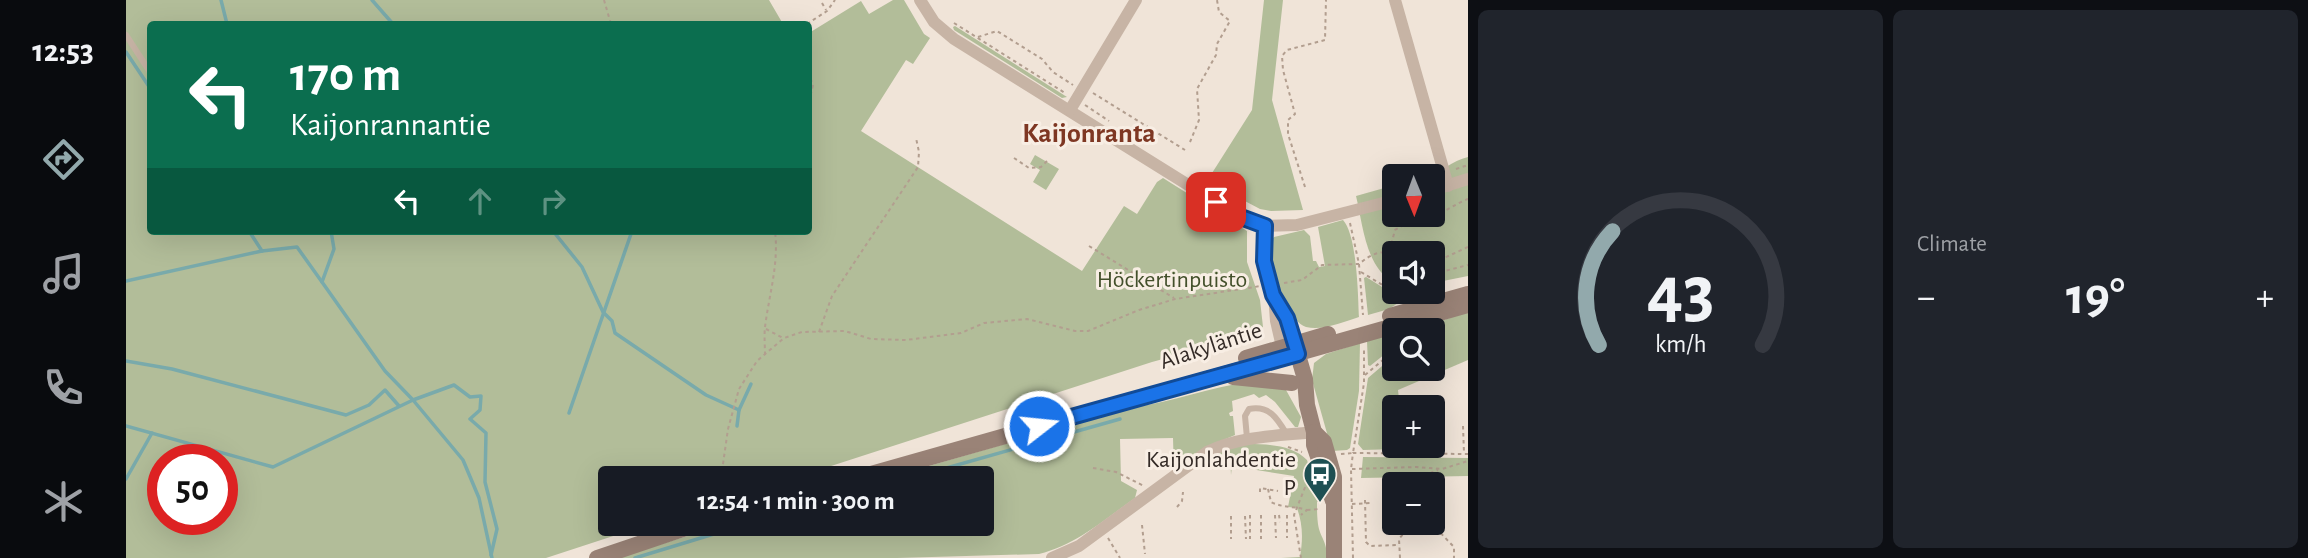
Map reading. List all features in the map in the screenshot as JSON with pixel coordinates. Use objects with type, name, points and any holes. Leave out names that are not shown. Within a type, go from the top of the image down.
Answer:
[{"type":"main road","name":"Alakyläntie","points":[[1091,411],[1468,294]]},
{"type":"main road","name":"Alakyläntie","points":[[899,466],[1220,376],[1290,350],[1468,306]]},
{"type":"main road","points":[[1290,350],[1292,383],[1307,405]]},
{"type":"main road","points":[[1290,350],[1305,379],[1307,405],[1314,432],[1324,442],[1320,460],[1334,477],[1326,505],[1334,558]]},
{"type":"main road","points":[[1220,376],[1292,383]]},
{"type":"main road","points":[[597,558],[662,536]]},
{"type":"street","points":[[920,0],[934,22],[954,39],[1078,97],[1238,216],[1265,226],[1297,225],[1382,204]]},
{"type":"street","points":[[1078,97],[1136,0]]},
{"type":"street","points":[[1395,0],[1448,186],[1468,179]]},
{"type":"street","points":[[1265,226],[1264,261],[1272,289],[1287,318],[1290,350]]},
{"type":"street","points":[[1052,558],[1079,546],[1206,452],[1247,438],[1314,432]]},
{"type":"lane","points":[[126,35],[147,67]]},
{"type":"lane","points":[[1247,438],[1245,416],[1250,409],[1258,407],[1271,412],[1287,435]]},
{"type":"path","points":[[604,0],[610,21]]},
{"type":"path","points":[[829,0],[832,5]]},
{"type":"path","points":[[810,21],[827,11],[835,0]]},
{"type":"path","points":[[1190,142],[1199,120],[1197,89],[1216,55],[1217,44],[1230,21],[1219,12],[1217,0]]},
{"type":"path","points":[[1305,187],[1287,134],[1288,120],[1295,114],[1282,56],[1287,50],[1325,40],[1326,0]]},
{"type":"path","points":[[822,3],[827,11]]},
{"type":"path","points":[[951,21],[1078,97],[1185,150]]},
{"type":"path","points":[[978,38],[997,31],[1042,59],[1078,97],[1109,121]]},
{"type":"path","points":[[819,333],[832,296],[918,167],[916,138]]},
{"type":"path","points":[[1014,158],[1029,168],[1041,167],[1049,159]]},
{"type":"path","points":[[1393,241],[1395,230],[1405,223],[1441,213],[1468,199]]},
{"type":"path","points":[[1348,213],[1359,264],[1363,315]]},
{"type":"path","points":[[765,355],[764,328],[772,290],[775,235]]},
{"type":"path","points":[[1090,246],[1175,299]]},
{"type":"path","points":[[1445,258],[1468,247]]},
{"type":"path","points":[[1272,289],[1302,280],[1322,265],[1359,264],[1372,253],[1382,253]]},
{"type":"path","points":[[1445,271],[1468,265]]},
{"type":"path","points":[[1360,272],[1382,285]]},
{"type":"path","points":[[723,466],[728,429],[739,389],[757,361],[784,338],[802,332],[845,331],[871,339],[906,340],[961,333],[984,323],[1027,319],[1075,331],[1088,331],[1139,310],[1175,299],[1251,287]]},
{"type":"path","points":[[764,328],[784,338]]},
{"type":"path","points":[[1353,558],[1351,469],[1364,376],[1364,341]]},
{"type":"path","points":[[1364,376],[1382,361]]},
{"type":"path","points":[[1464,426],[1464,454]]},
{"type":"path","points":[[1268,437],[1307,453],[1311,460],[1353,453],[1382,453]]},
{"type":"path","points":[[1445,453],[1468,454]]},
{"type":"path","points":[[1301,558],[1294,515],[1320,460]]},
{"type":"path","points":[[1432,472],[1468,461]]},
{"type":"path","points":[[1093,468],[1116,472],[1154,491]]},
{"type":"path","points":[[1351,469],[1442,469]]},
{"type":"path","points":[[1260,492],[1260,488],[1278,491]]},
{"type":"path","points":[[1268,489],[1271,502],[1283,508],[1307,510]]},
{"type":"path","points":[[1177,507],[1183,498],[1183,492]]},
{"type":"path","points":[[1365,502],[1366,542],[1370,546],[1399,545]]},
{"type":"path","points":[[1352,504],[1371,503]]},
{"type":"path","points":[[1301,514],[1326,505]]},
{"type":"path","points":[[1245,516],[1248,539],[1250,515]]},
{"type":"path","points":[[1261,515],[1261,539]]},
{"type":"path","points":[[1275,515],[1276,538]]},
{"type":"path","points":[[1279,515],[1280,522]]},
{"type":"path","points":[[1287,515],[1287,538]]},
{"type":"path","points":[[1231,516],[1231,539]]},
{"type":"path","points":[[1142,525],[1145,554]]},
{"type":"path","points":[[1366,526],[1371,525]]},
{"type":"path","points":[[1102,529],[1120,558]]},
{"type":"path","points":[[1402,535],[1399,539],[1399,556],[1406,554]]},
{"type":"path","points":[[1442,535],[1454,547],[1454,558]]},
{"type":"green space","name":"Höckertinpuisto","points":[[126,0],[769,0],[781,21],[147,21],[147,235],[812,235],[812,31],[861,1],[869,14],[893,0],[904,0],[924,34],[930,38],[913,64],[906,60],[861,131],[1082,271],[1124,206],[1137,214],[1157,182],[1163,178],[1247,231],[1247,262],[1260,300],[1263,327],[1244,337],[1152,362],[831,466],[598,466],[598,536],[613,536],[546,558],[126,558]]},
{"type":"green space","points":[[1264,0],[1283,0],[1272,100],[1303,210],[1260,209],[1207,181],[1252,110]]},
{"type":"green space","points":[[955,26],[1067,97],[1062,98],[954,30]]},
{"type":"green space","points":[[1035,155],[1059,169],[1046,190],[1033,182],[1040,170],[1030,164]]},
{"type":"green space","points":[[1468,157],[1468,276],[1445,281],[1445,241],[1382,241],[1382,273],[1371,256],[1356,196],[1382,189],[1382,228],[1446,228],[1446,167]]},
{"type":"green space","points":[[1343,220],[1354,251],[1359,317],[1326,327],[1306,327],[1292,315],[1280,291],[1271,266],[1269,245],[1274,237],[1304,230],[1310,236],[1313,261],[1316,261],[1319,267],[1325,266],[1318,227]]},
{"type":"green space","points":[[1364,278],[1382,287],[1382,304],[1396,304],[1368,315]]},
{"type":"green space","points":[[1468,311],[1468,360],[1445,370],[1445,320]]},
{"type":"green space","points":[[1382,337],[1382,356],[1370,366],[1368,365],[1367,341]]},
{"type":"green space","points":[[1360,343],[1359,391],[1350,448],[1332,451],[1312,380],[1314,363],[1326,354]]},
{"type":"green space","points":[[1382,366],[1382,381],[1419,381],[1398,390],[1399,395],[1382,395],[1382,449],[1363,450],[1358,444],[1368,378]]},
{"type":"green space","points":[[1250,382],[1283,388],[1301,417],[1298,427],[1295,427],[1266,395],[1259,398],[1254,394],[1232,401],[1233,411],[1229,413],[1233,416],[1235,435],[1207,447],[1174,472],[1173,438],[1120,439],[1121,481],[1137,490],[1135,498],[1078,538],[1039,554],[897,558],[617,558],[687,536],[994,536],[994,466],[929,466],[1134,407]]},
{"type":"green space","points":[[1248,444],[1287,448],[1307,460],[1319,501],[1318,524],[1327,558],[1281,558],[1300,557],[1302,532],[1299,514],[1297,508],[1288,507],[1294,476],[1232,466],[1231,475],[1230,455],[1216,458],[1215,464],[1210,464],[1209,454]]},
{"type":"green space","points":[[1363,457],[1468,458],[1468,476],[1445,476],[1445,472],[1382,472],[1382,478],[1361,478]]},
{"type":"waterway","points":[[221,0],[226,21]]},
{"type":"waterway","points":[[372,0],[390,21]]},
{"type":"waterway","points":[[126,52],[147,84]]},
{"type":"waterway","points":[[252,235],[262,251],[297,247],[322,282]]},
{"type":"waterway","points":[[332,235],[334,249],[322,282],[385,371],[463,460],[479,498],[492,558]]},
{"type":"waterway","points":[[556,235],[582,267],[603,312],[612,321],[615,333],[706,395],[739,410]]},
{"type":"waterway","points":[[569,413],[631,235]]},
{"type":"waterway","points":[[126,281],[262,251]]},
{"type":"waterway","points":[[126,361],[172,369],[346,415],[369,405],[385,390],[399,406]]},
{"type":"waterway","points":[[737,426],[739,410],[751,384]]},
{"type":"waterway","points":[[126,426],[273,467],[413,400],[454,385],[470,397],[481,396],[480,410],[470,419],[486,433],[485,482],[497,529],[491,555]]},
{"type":"waterway","points":[[954,466],[1120,419]]},
{"type":"waterway","points":[[126,479],[152,433]]},
{"type":"waterway","points":[[635,558],[707,536]]},
{"type":"place","name":"Kaijonlahdentie P","points":[[1320,504]]},
{"type":"district","name":"Kaijonranta","points":[[1089,134]]},
{"type":"route","points":[[1039,426],[1298,354],[1287,318],[1273,295],[1264,261],[1265,226],[1238,216],[1216,202]]}]
